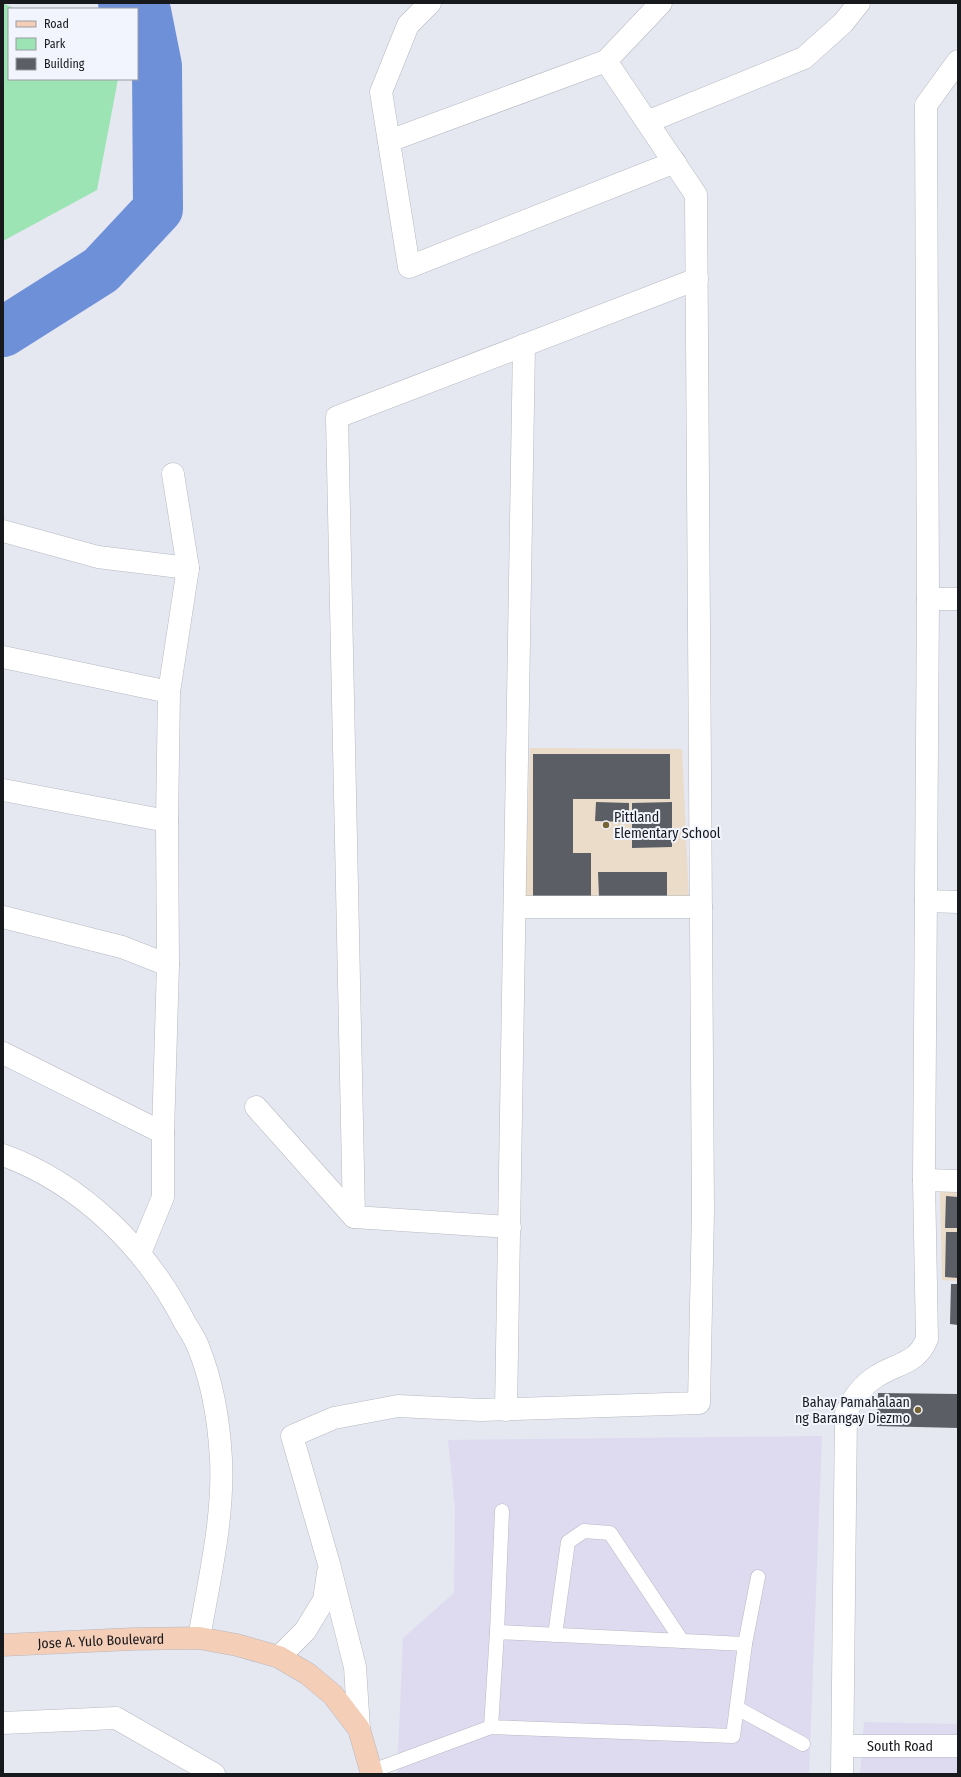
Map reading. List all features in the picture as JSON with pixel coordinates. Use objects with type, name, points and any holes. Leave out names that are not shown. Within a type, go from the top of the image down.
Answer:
[{"type":"main road","name":"Jose A. Yulo Boulevard","points":[[3,1645],[133,1639],[199,1638],[237,1645],[279,1657],[308,1674],[333,1695],[359,1729]]},
{"type":"main road","points":[[359,1729],[372,1772]]},
{"type":"street","points":[[430,3],[408,25],[381,92],[408,267],[675,162]]},
{"type":"street","points":[[389,141],[606,61],[661,3]]},
{"type":"street","points":[[647,122],[804,58],[843,23],[859,3]]},
{"type":"street","points":[[359,1729],[355,1667],[329,1564],[292,1436],[334,1418],[398,1406],[506,1410],[699,1403],[703,1210],[698,279],[696,195],[606,61]]},
{"type":"street","points":[[842,1774],[846,1413],[856,1394],[866,1384],[877,1376],[917,1356],[922,1350],[927,1339],[924,1180],[928,599],[926,106],[958,61]]},
{"type":"street","points":[[354,1217],[337,418],[698,279]]},
{"type":"street","points":[[506,1410],[524,345]]},
{"type":"street","points":[[140,1252],[163,1197],[163,1133],[168,965],[167,820],[169,692],[188,568],[173,474]]},
{"type":"street","points":[[3,531],[98,557],[188,568]]},
{"type":"street","points":[[928,599],[958,599]]},
{"type":"street","points":[[3,657],[169,692]]},
{"type":"street","points":[[3,790],[167,820]]},
{"type":"street","points":[[926,901],[958,902]]},
{"type":"street","points":[[515,907],[701,907]]},
{"type":"street","points":[[3,917],[122,947],[168,965]]},
{"type":"street","points":[[3,1053],[163,1133]]},
{"type":"street","points":[[256,1108],[354,1217],[510,1227]]},
{"type":"street","points":[[3,1155],[25,1163],[70,1189],[104,1217],[140,1252],[172,1296],[199,1349],[216,1408],[221,1460],[219,1507],[199,1638]]},
{"type":"street","points":[[924,1180],[958,1181]]},
{"type":"street","points":[[279,1657],[305,1631],[324,1600],[329,1564]]},
{"type":"street","points":[[3,1723],[116,1718],[214,1774]]},
{"type":"street","name":"South Road","points":[[843,1746],[958,1746]]},
{"type":"lane","points":[[491,1727],[502,1511]]},
{"type":"lane","points":[[555,1635],[568,1542],[584,1531],[610,1533],[682,1641]]},
{"type":"lane","points":[[372,1772],[491,1727],[733,1736],[745,1644],[758,1577]]},
{"type":"lane","points":[[496,1632],[745,1644]]},
{"type":"lane","points":[[737,1708],[803,1744]]},
{"type":"shaded area","name":"Pittland Elementary School","points":[[530,748],[682,749],[689,901],[525,900]]},
{"type":"shaded area","points":[[940,1190],[958,1190],[958,1281],[942,1280]]},
{"type":"shaded area","points":[[822,1436],[809,1774],[397,1774],[403,1638],[454,1593],[455,1508],[448,1440]]},
{"type":"shaded area","points":[[864,1722],[958,1724],[958,1774],[860,1774]]},
{"type":"green space","points":[[3,3],[13,8],[8,8],[8,80],[118,80],[97,190],[3,241]]},
{"type":"building","points":[[533,754],[670,754],[670,799],[573,799],[573,853],[591,853],[591,896],[533,896]]},
{"type":"building","points":[[596,802],[629,803],[629,822],[595,821]]},
{"type":"building","points":[[672,802],[672,847],[632,848],[632,803]]},
{"type":"building","points":[[598,872],[667,872],[667,897],[599,897]]},
{"type":"building","points":[[946,1196],[958,1197],[958,1228],[945,1228]]},
{"type":"building","points":[[946,1232],[958,1232],[958,1278],[945,1277]]},
{"type":"building","points":[[951,1284],[958,1284],[958,1325],[950,1324]]},
{"type":"building","name":"Bahay Pamahalaan ng Barangay Diezmo","points":[[878,1393],[958,1394],[958,1428],[877,1426]]},
{"type":"waterway","points":[[123,3],[137,8]]},
{"type":"waterway","points":[[3,332],[101,270],[158,209],[157,66],[146,11],[138,8]]},
{"type":"place","name":"Pittland Elementary School","points":[[606,825]]},
{"type":"place","name":"Bahay Pamahalaan ng Barangay Diezmo","points":[[918,1410]]}]
